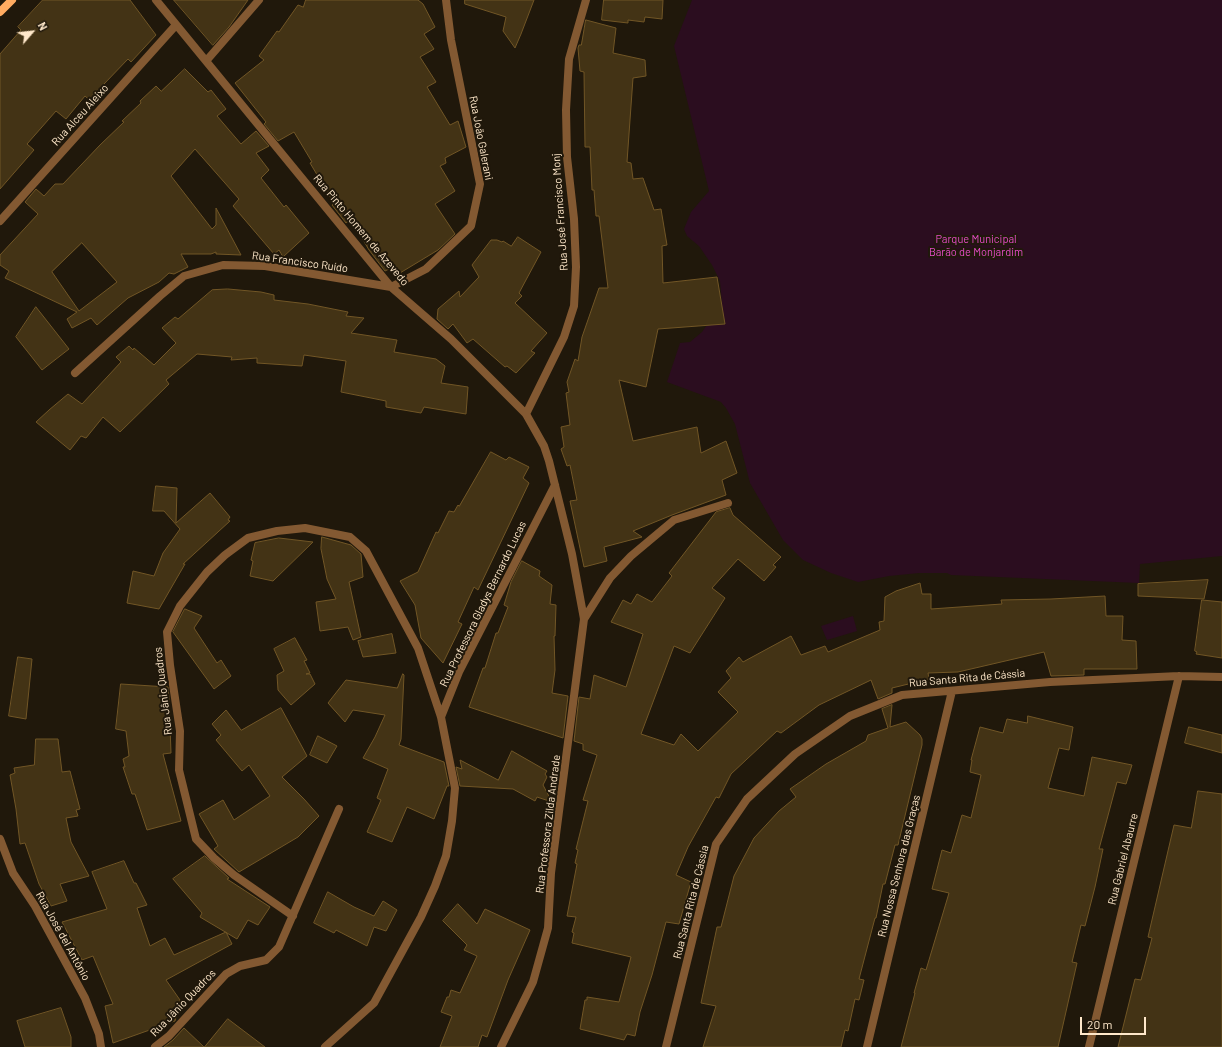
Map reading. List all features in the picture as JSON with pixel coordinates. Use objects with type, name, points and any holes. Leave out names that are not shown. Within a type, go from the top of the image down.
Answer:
[{"type":"main road","points":[[0,12],[12,0]]},
{"type":"street","name":"Rua Pinto Homem de Azevedo","points":[[156,0],[207,60],[391,287],[451,339],[526,414],[544,446],[555,485]]},
{"type":"street","points":[[207,60],[259,0]]},
{"type":"street","name":"Rua João Galerani","points":[[391,287],[426,269],[471,226],[480,184],[451,40],[446,0]]},
{"type":"street","name":"Rua José Francisco Monj","points":[[526,414],[564,337],[574,306],[576,267],[574,218],[567,156],[566,110],[569,59],[586,0]]},
{"type":"street","name":"Rua Alceu Aleixo","points":[[0,221],[176,25]]},
{"type":"street","name":"Rua Francisco Ruído","points":[[75,373],[184,276],[223,265],[265,266],[391,287]]},
{"type":"street","points":[[555,485],[572,554],[584,618]]},
{"type":"street","name":"Rua Professora Gladys Bernardo Lucas","points":[[441,717],[459,672],[555,485]]},
{"type":"street","points":[[584,618],[610,578],[631,556],[674,520],[728,503]]},
{"type":"street","name":"Rua Jânio Quadros","points":[[293,916],[234,875],[214,858],[196,839],[180,770],[180,731],[170,665],[167,632],[180,606],[207,572],[248,538],[277,531],[306,528],[350,537],[366,551],[418,648],[441,717]]},
{"type":"street","name":"Rua Professora Zilda Andrade","points":[[501,1047],[533,982],[548,928],[551,873],[584,618]]},
{"type":"street","name":"Rua Santa Rita de Cássia","points":[[666,1047],[716,844],[747,799],[794,754],[850,716],[902,694],[1050,682],[1179,676],[1222,677]]},
{"type":"street","name":"Rua Gabriel Abaurre","points":[[1089,1047],[1179,676]]},
{"type":"street","name":"Rua Nossa Senhora das Graças","points":[[867,1047],[952,691]]},
{"type":"street","points":[[325,1047],[374,1003],[421,917],[442,868],[446,856],[452,821],[455,788],[441,717]]},
{"type":"street","name":"Rua Jânio Quadros","points":[[155,1047],[169,1036],[226,974],[240,966],[266,960],[279,947],[339,809]]},
{"type":"street","name":"Rua José del Antônio","points":[[0,838],[13,873],[35,906],[85,998],[99,1034],[101,1047]]},
{"type":"green space","name":"Parque Municipal Barão de Monjardim","points":[[692,0],[1222,0],[1222,556],[1140,564],[1139,583],[951,575],[947,573],[919,573],[889,576],[858,582],[831,573],[803,560],[783,540],[750,483],[735,424],[726,408],[721,402],[667,382],[680,343],[690,342],[702,332],[722,304],[720,281],[712,265],[699,246],[687,236],[684,229],[691,212],[709,191],[674,46]]},
{"type":"green space","points":[[853,616],[857,631],[827,640],[821,626]]},
{"type":"building","points":[[43,0],[130,0],[156,35],[131,62],[128,59],[104,84],[108,88],[94,104],[85,96],[66,119],[56,111],[27,144],[34,150],[0,189],[0,54],[21,30],[18,27]]},
{"type":"building","points":[[174,0],[248,0],[229,27],[213,45]]},
{"type":"building","points":[[306,0],[418,0],[423,4],[435,27],[424,34],[434,49],[420,57],[436,82],[427,87],[450,125],[458,121],[466,147],[445,158],[446,163],[440,166],[455,191],[435,204],[455,234],[438,250],[395,276],[391,268],[385,271],[369,250],[351,219],[346,223],[332,205],[334,203],[310,163],[312,162],[294,132],[278,141],[264,124],[266,122],[235,83],[264,60],[259,56],[277,31],[279,32],[298,5],[303,7]]},
{"type":"building","points":[[465,0],[534,0],[515,48],[503,31],[506,17],[465,4]]},
{"type":"building","points":[[604,0],[663,0],[662,19],[645,17],[644,22],[628,20],[628,23],[602,20]]},
{"type":"building","points":[[586,20],[616,28],[613,53],[645,60],[646,76],[633,78],[627,162],[631,163],[633,179],[643,178],[654,210],[661,209],[667,245],[662,246],[663,283],[717,277],[725,324],[658,329],[646,387],[619,380],[633,441],[697,427],[701,453],[726,441],[737,473],[722,480],[726,495],[633,531],[642,537],[604,547],[607,561],[584,567],[570,501],[577,500],[570,465],[567,466],[561,449],[564,447],[561,427],[570,425],[566,393],[569,392],[567,382],[575,359],[578,361],[582,337],[599,288],[608,288],[599,216],[596,216],[594,190],[592,190],[590,147],[585,147],[584,72],[580,71],[578,48],[579,45],[581,45]]},
{"type":"building","points":[[185,69],[208,92],[211,90],[226,109],[217,116],[241,144],[256,131],[269,146],[256,153],[269,170],[261,178],[284,207],[286,205],[309,233],[283,257],[279,250],[274,254],[233,206],[239,199],[195,149],[171,176],[212,229],[216,225],[216,208],[241,255],[216,254],[216,252],[211,254],[181,254],[188,267],[174,274],[169,273],[159,282],[128,298],[97,325],[91,318],[72,328],[67,319],[77,312],[5,278],[9,271],[0,265],[0,255],[38,214],[25,202],[36,189],[44,196],[55,184],[63,184],[124,122],[122,121],[141,103],[140,101],[156,86],[161,91]],"holes":[[[82,243],[117,282],[79,311],[52,272]]]},
{"type":"building","points":[[518,237],[541,252],[519,293],[522,296],[515,303],[547,333],[531,351],[535,353],[516,373],[507,366],[505,367],[473,339],[467,343],[453,324],[448,329],[437,319],[438,309],[459,291],[460,297],[479,277],[472,265],[491,240],[503,241],[511,246]]},
{"type":"building","points":[[228,289],[261,292],[274,295],[274,300],[308,304],[348,312],[346,316],[364,318],[351,333],[397,340],[394,352],[436,359],[445,366],[441,383],[468,387],[466,414],[424,407],[421,413],[386,407],[386,401],[341,392],[346,361],[304,355],[302,366],[257,363],[257,358],[231,360],[232,357],[197,354],[166,380],[169,384],[120,432],[103,417],[86,438],[81,436],[70,450],[36,422],[68,394],[82,404],[121,362],[116,357],[129,346],[133,350],[134,348],[154,365],[176,343],[162,328],[175,317],[178,319],[212,290]]},
{"type":"building","points":[[36,307],[69,349],[42,370],[16,337]]},
{"type":"building","points":[[491,452],[506,460],[509,457],[529,467],[523,478],[529,483],[478,590],[474,587],[458,622],[462,624],[443,663],[421,638],[415,605],[400,581],[418,572],[436,532],[438,533],[449,511],[454,512],[458,505],[459,506]]},
{"type":"building","points":[[156,486],[177,488],[176,523],[210,493],[230,517],[228,520],[230,521],[183,564],[185,564],[159,609],[127,603],[133,571],[154,576],[163,553],[180,529],[164,511],[153,511]]},
{"type":"building","points":[[730,508],[733,515],[781,557],[773,565],[776,567],[764,581],[738,559],[712,588],[725,598],[690,653],[674,646],[641,734],[674,745],[681,734],[698,751],[738,712],[718,692],[731,678],[726,671],[739,657],[743,662],[791,636],[801,655],[825,646],[828,652],[880,630],[879,622],[884,621],[885,597],[896,591],[920,583],[922,594],[931,594],[931,609],[1002,604],[1001,600],[1105,596],[1106,616],[1123,616],[1122,640],[1136,641],[1137,669],[1084,669],[1084,675],[1051,676],[1044,652],[958,672],[928,673],[929,679],[892,688],[892,693],[878,699],[871,680],[819,705],[781,733],[777,731],[731,774],[719,798],[716,797],[688,847],[676,875],[691,882],[679,924],[666,922],[652,975],[640,1012],[635,1036],[627,1034],[624,1040],[580,1029],[585,1000],[587,1000],[587,997],[619,1002],[631,957],[572,943],[574,933],[572,932],[576,917],[567,916],[577,864],[575,863],[578,850],[576,849],[588,801],[583,800],[597,755],[583,750],[583,744],[574,741],[579,697],[590,699],[594,675],[626,687],[643,634],[611,622],[623,600],[631,604],[637,594],[652,602],[672,576],[669,573],[716,512]]},
{"type":"building","points":[[322,537],[351,545],[361,554],[363,577],[349,582],[361,637],[353,640],[348,627],[320,631],[316,602],[336,599],[327,579],[321,549]]},
{"type":"building","points":[[279,538],[313,542],[273,581],[250,576],[253,561],[251,560],[255,543]]},
{"type":"building","points":[[522,561],[540,571],[539,576],[552,585],[550,604],[556,605],[554,636],[555,670],[552,693],[568,696],[563,738],[469,707],[483,668],[485,668],[496,633],[498,633],[508,607],[504,605],[511,582]]},
{"type":"building","points":[[1208,580],[1204,599],[1138,596],[1138,584]]},
{"type":"building","points":[[1202,600],[1222,602],[1222,658],[1196,654],[1197,652],[1195,651]]},
{"type":"building","points":[[185,609],[202,616],[194,628],[217,663],[221,660],[231,676],[214,689],[173,632]]},
{"type":"building","points":[[392,634],[396,653],[363,657],[358,641]]},
{"type":"building","points":[[295,638],[307,660],[304,661],[310,673],[306,674],[310,674],[315,684],[291,705],[278,690],[277,675],[284,671],[274,649]]},
{"type":"building","points":[[18,657],[32,659],[26,719],[9,716]]},
{"type":"building","points":[[403,674],[401,739],[399,745],[444,762],[449,786],[447,786],[434,819],[407,807],[392,842],[367,832],[381,800],[377,798],[388,769],[363,758],[385,715],[353,710],[345,722],[328,703],[346,680],[397,688]]},
{"type":"building","points":[[121,684],[168,687],[171,753],[163,754],[181,821],[147,830],[135,794],[132,794],[123,767],[125,767],[123,759],[129,756],[126,731],[116,729]]},
{"type":"building","points":[[892,705],[890,727],[906,722],[920,735],[922,745],[898,845],[895,845],[885,884],[883,884],[876,918],[859,979],[864,980],[859,1000],[855,999],[848,1031],[845,1030],[841,1047],[703,1047],[716,1006],[701,1003],[717,927],[721,927],[734,876],[754,838],[779,811],[796,797],[790,789],[826,764],[866,741],[868,735],[888,728],[882,709]]},
{"type":"building","points":[[281,708],[307,756],[282,777],[319,816],[298,837],[239,872],[214,849],[218,846],[199,814],[223,800],[234,820],[270,796],[249,765],[242,771],[216,740],[221,735],[212,724],[226,710],[241,730]]},
{"type":"building","points":[[1028,716],[1073,727],[1069,750],[1059,748],[1048,788],[1084,796],[1092,757],[1132,765],[1126,784],[1117,782],[1099,849],[1103,849],[1085,926],[1081,925],[1072,962],[1077,963],[1058,1047],[901,1047],[921,968],[926,970],[949,893],[932,889],[942,850],[951,853],[962,815],[971,818],[981,775],[970,772],[971,760],[980,727],[1003,733],[1007,719],[1027,723]]},
{"type":"building","points":[[1189,727],[1222,735],[1222,753],[1185,743]]},
{"type":"building","points":[[318,736],[337,746],[327,763],[310,755]]},
{"type":"building","points":[[36,739],[58,739],[62,772],[70,771],[80,809],[76,810],[78,816],[66,818],[71,842],[89,876],[60,884],[67,901],[51,906],[39,884],[25,843],[20,844],[10,775],[15,773],[14,768],[34,765]]},
{"type":"building","points":[[512,751],[547,771],[545,774],[547,777],[543,785],[552,802],[537,797],[535,801],[513,789],[460,786],[456,767],[462,769],[460,760],[498,780]]},
{"type":"building","points":[[1198,791],[1222,794],[1222,1047],[1118,1047],[1135,979],[1141,980],[1152,938],[1148,937],[1174,825],[1191,828]]},
{"type":"building","points":[[205,856],[229,878],[227,879],[270,907],[258,925],[248,920],[237,939],[200,917],[202,913],[173,879]]},
{"type":"building","points":[[124,861],[134,883],[136,883],[147,905],[137,908],[150,946],[165,938],[174,955],[226,932],[232,944],[166,980],[180,1000],[175,1021],[113,1043],[105,1006],[113,1004],[93,956],[82,960],[62,922],[107,909],[92,872]]},
{"type":"building","points":[[328,892],[354,907],[374,916],[383,901],[397,910],[386,931],[374,927],[367,946],[336,930],[334,933],[314,923]]},
{"type":"building","points":[[458,904],[477,924],[485,909],[530,930],[508,980],[487,1037],[482,1035],[478,1047],[440,1047],[452,1016],[441,1012],[447,997],[449,997],[451,990],[460,993],[477,956],[464,950],[467,945],[443,921]]},
{"type":"building","points":[[61,1008],[71,1037],[71,1047],[25,1047],[17,1021]]},
{"type":"building","points":[[228,1019],[265,1047],[204,1047]]},
{"type":"building","points":[[184,1028],[204,1047],[164,1047]]}]
